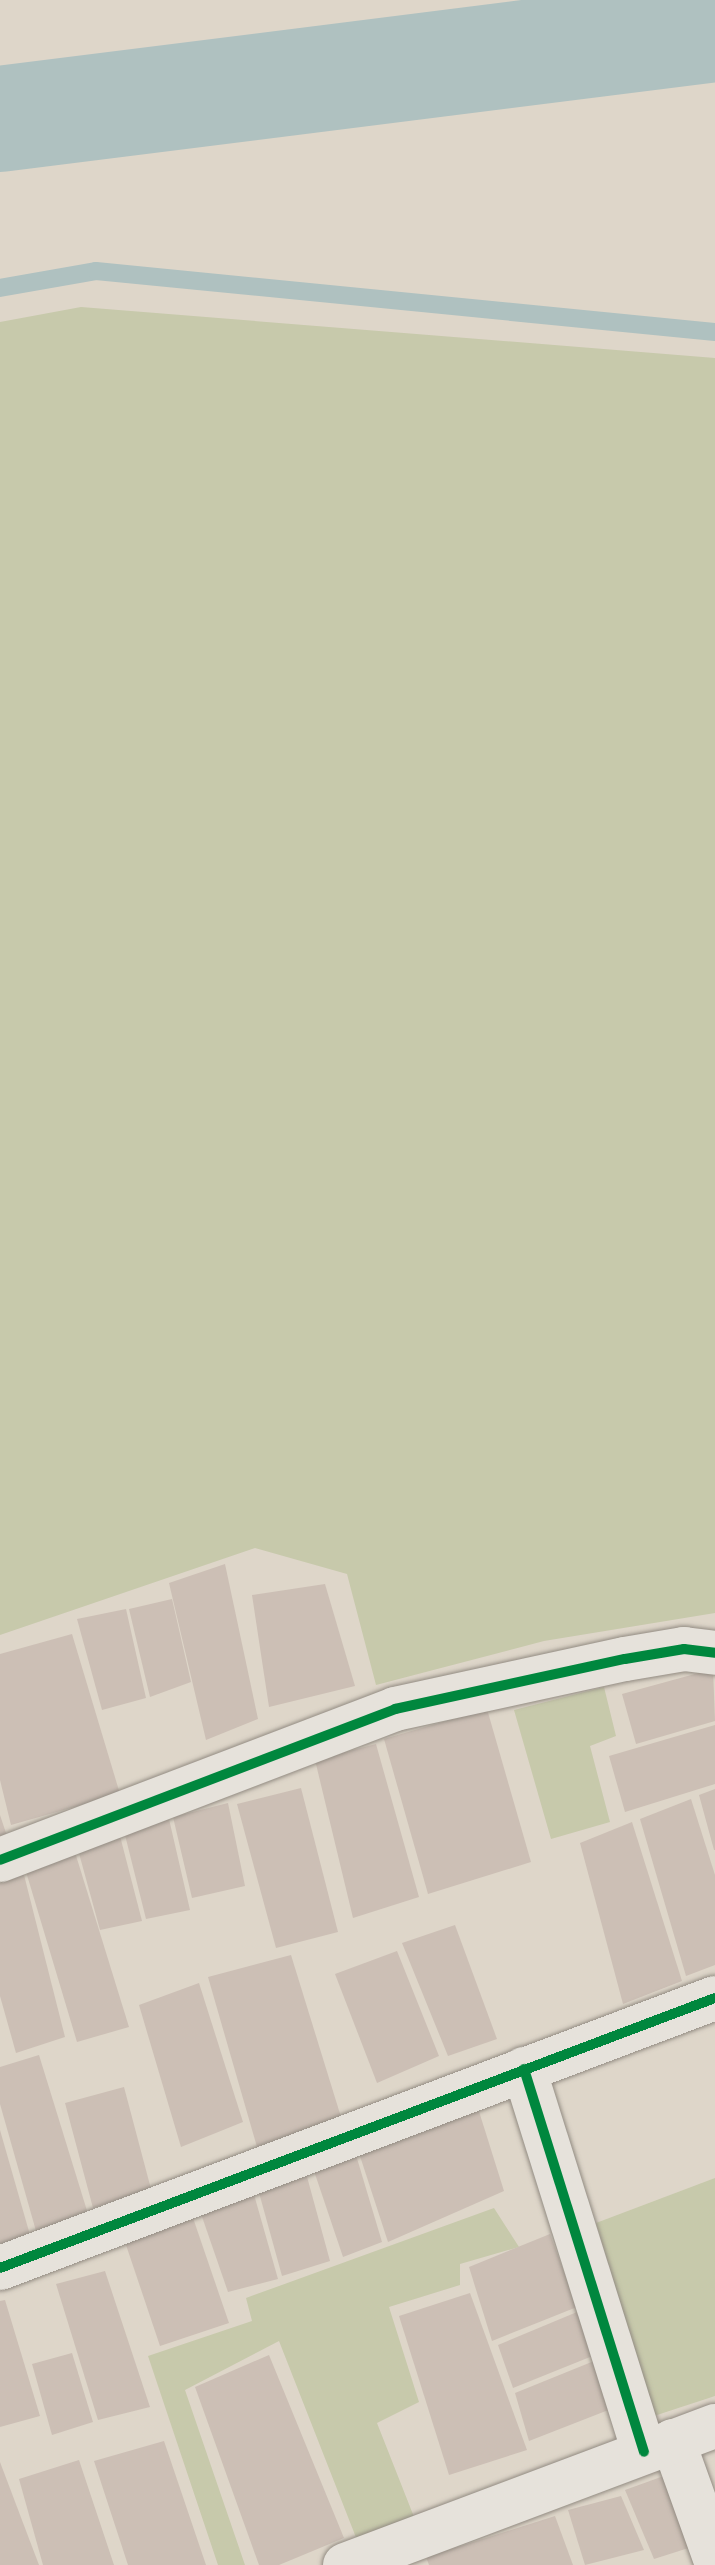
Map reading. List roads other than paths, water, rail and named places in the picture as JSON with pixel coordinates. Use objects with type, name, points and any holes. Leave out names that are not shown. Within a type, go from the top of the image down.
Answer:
[{"type":"street","points":[[0,1860],[395,1709],[625,1659],[684,1649],[715,1653]]},
{"type":"street","points":[[0,2268],[715,1998]]},
{"type":"street","points":[[524,2069],[658,2446],[715,2558]]},
{"type":"street","points":[[345,2565],[715,2426]]},
{"type":"waterway","points":[[0,119],[715,29]]},
{"type":"waterway","points":[[0,288],[96,271],[715,332]]}]
